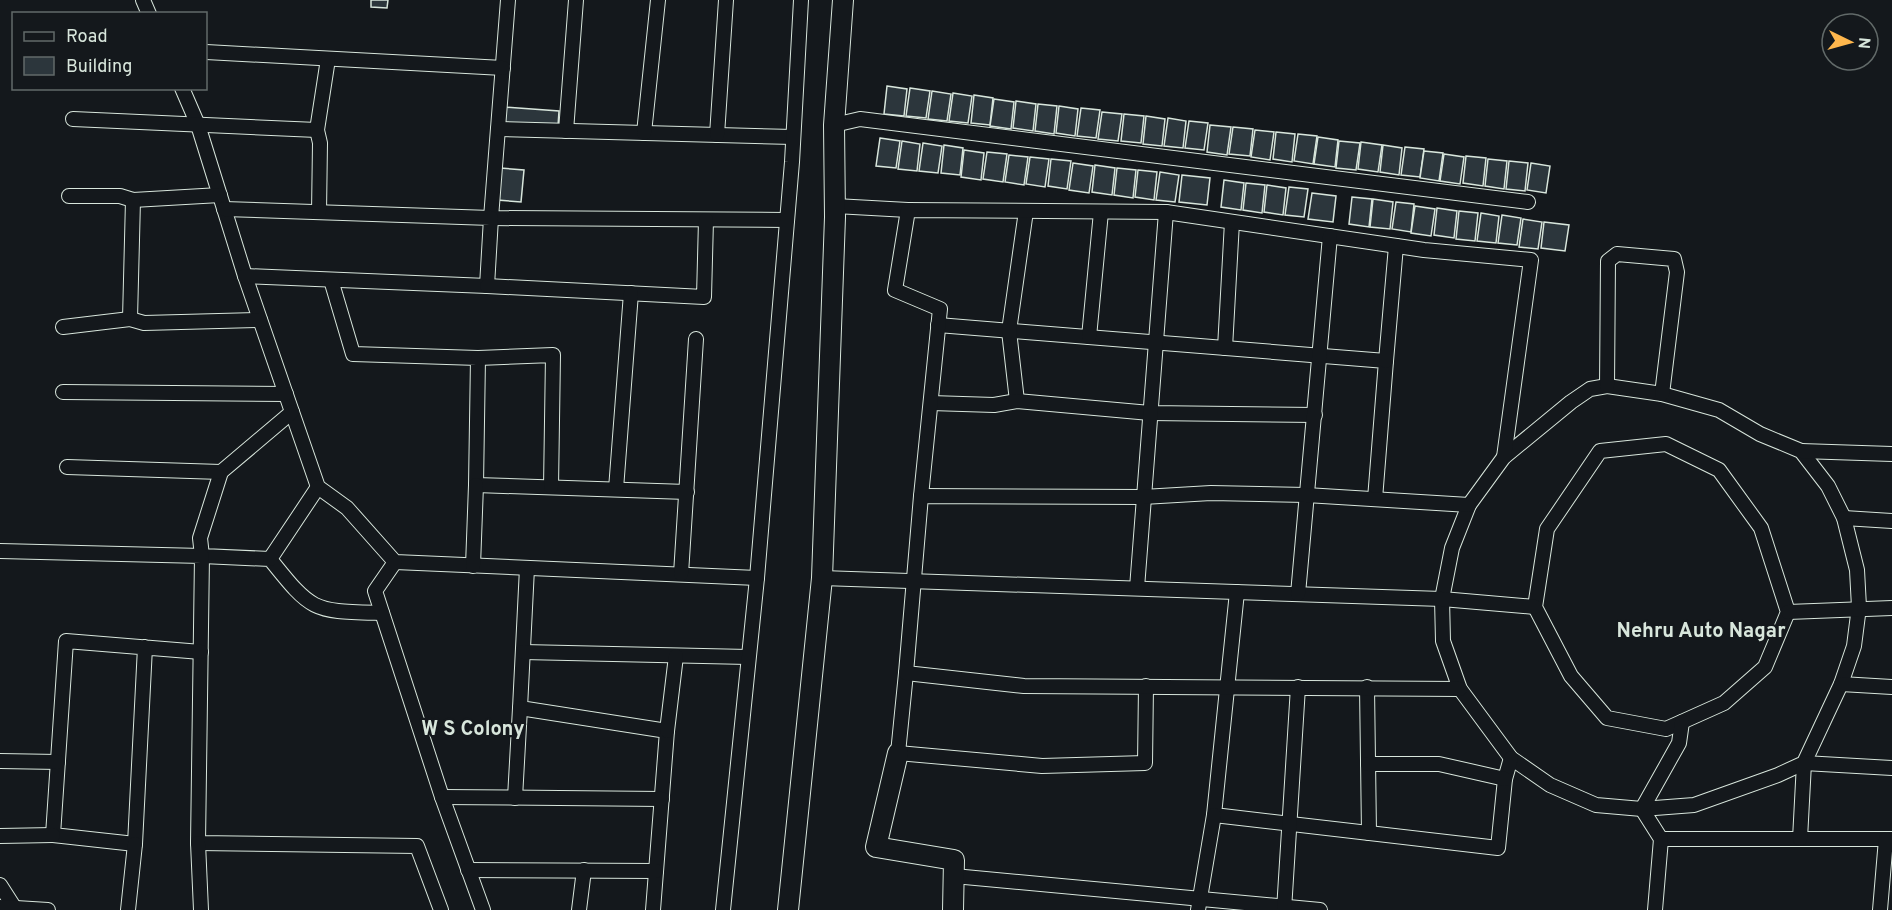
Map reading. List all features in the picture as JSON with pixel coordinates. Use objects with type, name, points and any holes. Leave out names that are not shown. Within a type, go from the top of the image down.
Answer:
[{"type":"main road","points":[[788,910],[822,578],[835,206],[834,125],[843,0]]},
{"type":"main road","points":[[898,753],[876,847],[954,860],[953,910]]},
{"type":"street","points":[[487,286],[508,0]]},
{"type":"street","points":[[566,131],[576,0]]},
{"type":"street","points":[[644,133],[658,0]]},
{"type":"street","points":[[717,135],[726,0]]},
{"type":"street","points":[[723,910],[757,578],[787,220],[801,0]]},
{"type":"street","points":[[207,52],[503,68]]},
{"type":"street","points":[[319,212],[320,143],[316,130],[328,59]]},
{"type":"street","points":[[183,90],[198,125],[245,276],[318,487],[347,508],[395,562],[757,578]]},
{"type":"street","points":[[73,119],[316,130]]},
{"type":"street","points":[[834,125],[860,119],[1528,202]]},
{"type":"street","points":[[498,129],[793,137]]},
{"type":"street","points":[[69,196],[120,196],[134,200],[222,202],[319,212],[491,218],[787,220]]},
{"type":"street","points":[[130,319],[134,200]]},
{"type":"street","points":[[835,206],[908,210],[1166,212],[1396,246],[1531,260],[1504,457]]},
{"type":"street","points":[[908,210],[895,290],[940,309],[912,580],[898,753],[1042,766],[1145,763],[1146,686]]},
{"type":"street","points":[[1017,401],[1009,331],[1026,211]]},
{"type":"street","points":[[1089,337],[1101,212]]},
{"type":"street","points":[[1137,588],[1166,212]]},
{"type":"street","points":[[245,276],[704,297],[706,220]]},
{"type":"street","points":[[1225,348],[1232,222]]},
{"type":"street","points":[[1298,594],[1305,495],[1315,415],[1330,236]]},
{"type":"street","points":[[1375,499],[1396,246]]},
{"type":"street","points":[[1607,386],[1608,261],[1617,254],[1674,259],[1677,273],[1662,394]]},
{"type":"street","points":[[331,280],[353,354],[478,358],[553,355],[550,488]]},
{"type":"street","points":[[616,489],[631,293]]},
{"type":"street","points":[[63,327],[130,319],[144,323],[260,320]]},
{"type":"street","points":[[938,326],[1386,361]]},
{"type":"street","points":[[681,574],[696,339]]},
{"type":"street","points":[[473,566],[478,358]]},
{"type":"street","points":[[1892,454],[1801,451],[1760,434],[1719,410],[1662,394],[1607,386],[1590,389],[1570,402],[1504,457],[1469,506],[1452,548],[1442,599],[1443,641],[1460,689],[1511,758],[1550,785],[1596,804],[1642,809],[1695,805],[1778,775],[1804,763],[1892,768]]},
{"type":"street","points":[[63,392],[286,394]]},
{"type":"street","points":[[930,403],[994,405],[1017,401],[1150,413],[1315,415]]},
{"type":"street","points":[[201,910],[198,843],[202,556],[200,538],[221,472],[292,412]]},
{"type":"street","points":[[1666,444],[1719,470],[1761,528],[1788,612],[1765,667],[1724,704],[1666,729],[1607,718],[1571,676],[1535,607],[1547,529],[1600,451],[1666,444]]},
{"type":"street","points":[[1800,839],[1804,763],[1841,684],[1854,646],[1859,607],[1857,570],[1844,518],[1828,486],[1801,451]]},
{"type":"street","points":[[67,467],[221,472]]},
{"type":"street","points":[[476,485],[687,492]]},
{"type":"street","points":[[270,559],[318,487]]},
{"type":"street","points":[[921,496],[1143,497],[1211,493],[1305,495],[1469,506]]},
{"type":"street","points":[[1844,518],[1892,521]]},
{"type":"street","points":[[0,551],[270,559],[301,598],[326,611],[382,613]]},
{"type":"street","points":[[356,612],[375,591],[395,562]]},
{"type":"street","points":[[515,798],[527,568]]},
{"type":"street","points":[[822,578],[1442,599],[1535,607]]},
{"type":"street","points":[[375,591],[442,797],[483,910]]},
{"type":"street","points":[[1199,904],[1215,815],[1237,592]]},
{"type":"street","points":[[1788,612],[1859,607],[1892,608]]},
{"type":"street","points":[[53,835],[66,641],[201,652]]},
{"type":"street","points":[[128,910],[135,844],[145,647]]},
{"type":"street","points":[[523,652],[748,657]]},
{"type":"street","points":[[653,910],[667,731],[676,656]]},
{"type":"street","points":[[906,673],[1024,686],[1460,689]]},
{"type":"street","points":[[1841,684],[1892,687]]},
{"type":"street","points":[[1284,908],[1298,687]]},
{"type":"street","points":[[1367,687],[1369,833]]},
{"type":"street","points":[[520,708],[667,731]]},
{"type":"street","points":[[1642,809],[1679,743],[1682,722]]},
{"type":"street","points":[[1215,815],[1498,848],[1505,779],[1511,758]]},
{"type":"street","points":[[0,761],[58,762]]},
{"type":"street","points":[[1368,764],[1439,764],[1505,779]]},
{"type":"street","points":[[442,797],[662,799]]},
{"type":"street","points":[[1642,809],[1661,839],[1655,910]]},
{"type":"street","points":[[0,836],[53,835],[135,844]]},
{"type":"street","points":[[1661,839],[1889,839],[1880,910]]},
{"type":"street","points":[[198,843],[417,846],[441,910]]},
{"type":"street","points":[[468,870],[656,871]]},
{"type":"street","points":[[579,910],[584,870]]},
{"type":"street","points":[[954,876],[1199,904],[1320,910]]},
{"type":"street","points":[[0,885],[15,909]]},
{"type":"street","points":[[0,908],[48,910]]},
{"type":"building","points":[[371,0],[388,0],[387,8],[371,7]]},
{"type":"building","points":[[887,86],[907,89],[904,116],[884,114]]},
{"type":"building","points":[[910,88],[930,91],[926,118],[906,116]]},
{"type":"building","points":[[932,91],[951,94],[947,121],[928,119]]},
{"type":"building","points":[[953,93],[972,96],[968,123],[949,121]]},
{"type":"building","points":[[974,95],[993,98],[990,125],[971,123]]},
{"type":"building","points":[[994,99],[1014,102],[1011,129],[990,126]]},
{"type":"building","points":[[1016,101],[1036,104],[1033,131],[1013,128]]},
{"type":"building","points":[[1038,104],[1057,106],[1054,134],[1035,131]]},
{"type":"building","points":[[1059,106],[1078,109],[1075,136],[1056,133]]},
{"type":"building","points":[[504,107],[559,111],[558,126],[504,123]]},
{"type":"building","points":[[1081,108],[1100,110],[1096,138],[1077,136]]},
{"type":"building","points":[[1102,112],[1122,114],[1118,141],[1098,139]]},
{"type":"building","points":[[1124,114],[1144,116],[1141,143],[1121,141]]},
{"type":"building","points":[[1146,116],[1165,119],[1162,146],[1143,144]]},
{"type":"building","points":[[1168,118],[1186,121],[1183,148],[1164,146]]},
{"type":"building","points":[[1189,121],[1208,123],[1204,150],[1185,148]]},
{"type":"building","points":[[1210,125],[1231,127],[1227,155],[1207,152]]},
{"type":"building","points":[[1233,127],[1253,129],[1250,156],[1229,154]]},
{"type":"building","points":[[1255,130],[1274,132],[1270,160],[1251,157]]},
{"type":"building","points":[[1276,132],[1295,134],[1292,162],[1273,159]]},
{"type":"building","points":[[1298,134],[1317,136],[1313,164],[1294,161]]},
{"type":"building","points":[[1318,137],[1338,140],[1335,167],[1314,164]]},
{"type":"building","points":[[880,138],[900,141],[896,168],[876,166]]},
{"type":"building","points":[[902,141],[920,144],[917,171],[898,169]]},
{"type":"building","points":[[1339,141],[1360,143],[1356,170],[1336,168]]},
{"type":"building","points":[[1361,142],[1382,145],[1378,172],[1358,169]]},
{"type":"building","points":[[923,143],[942,146],[938,173],[919,171]]},
{"type":"building","points":[[944,145],[963,148],[960,175],[941,173]]},
{"type":"building","points":[[1383,145],[1402,148],[1399,175],[1380,172]]},
{"type":"building","points":[[1405,147],[1424,149],[1420,177],[1401,175]]},
{"type":"building","points":[[964,150],[984,153],[981,180],[961,177]]},
{"type":"building","points":[[1424,151],[1443,153],[1439,181],[1420,178]]},
{"type":"building","points":[[987,152],[1007,154],[1003,182],[983,179]]},
{"type":"building","points":[[1444,154],[1464,157],[1460,184],[1440,181]]},
{"type":"building","points":[[1009,155],[1028,157],[1024,185],[1005,182]]},
{"type":"building","points":[[1466,156],[1486,158],[1483,186],[1463,183]]},
{"type":"building","points":[[1030,157],[1049,159],[1045,187],[1026,184]]},
{"type":"building","points":[[1051,159],[1071,161],[1067,189],[1048,186]]},
{"type":"building","points":[[1488,159],[1507,161],[1504,189],[1485,186]]},
{"type":"building","points":[[1509,161],[1528,163],[1525,191],[1506,189]]},
{"type":"building","points":[[1073,163],[1093,166],[1089,193],[1069,190]]},
{"type":"building","points":[[1531,163],[1550,166],[1546,193],[1527,190]]},
{"type":"building","points":[[1095,165],[1115,168],[1112,195],[1092,192]]},
{"type":"building","points":[[500,168],[524,170],[521,202],[497,200]]},
{"type":"building","points":[[1117,168],[1136,170],[1133,198],[1114,195]]},
{"type":"building","points":[[1138,170],[1157,172],[1154,200],[1135,197]]},
{"type":"building","points":[[1160,172],[1179,175],[1175,202],[1156,200]]},
{"type":"building","points":[[1182,175],[1210,178],[1207,205],[1179,202]]},
{"type":"building","points":[[1224,180],[1244,183],[1241,210],[1221,207]]},
{"type":"building","points":[[1246,183],[1265,185],[1262,213],[1243,210]]},
{"type":"building","points":[[1267,185],[1286,188],[1283,215],[1264,212]]},
{"type":"building","points":[[1289,187],[1308,189],[1304,217],[1285,215]]},
{"type":"building","points":[[1312,193],[1336,196],[1333,222],[1308,219]]},
{"type":"building","points":[[1352,197],[1372,199],[1369,227],[1349,224]]},
{"type":"building","points":[[1373,199],[1393,202],[1390,229],[1370,227]]},
{"type":"building","points":[[1396,202],[1414,204],[1411,232],[1392,229]]},
{"type":"building","points":[[1415,206],[1435,209],[1431,236],[1411,233]]},
{"type":"building","points":[[1437,208],[1457,211],[1454,238],[1434,235]]},
{"type":"building","points":[[1459,211],[1478,213],[1475,241],[1456,239]]},
{"type":"building","points":[[1481,213],[1499,216],[1496,243],[1477,241]]},
{"type":"building","points":[[1502,215],[1521,218],[1517,245],[1498,243]]},
{"type":"building","points":[[1523,219],[1542,222],[1538,249],[1519,247]]},
{"type":"building","points":[[1544,222],[1569,225],[1565,251],[1541,248]]},
{"type":"district","name":"Nehru Auto Nagar","points":[[1701,630]]},
{"type":"district","name":"W S Colony","points":[[473,728]]}]
